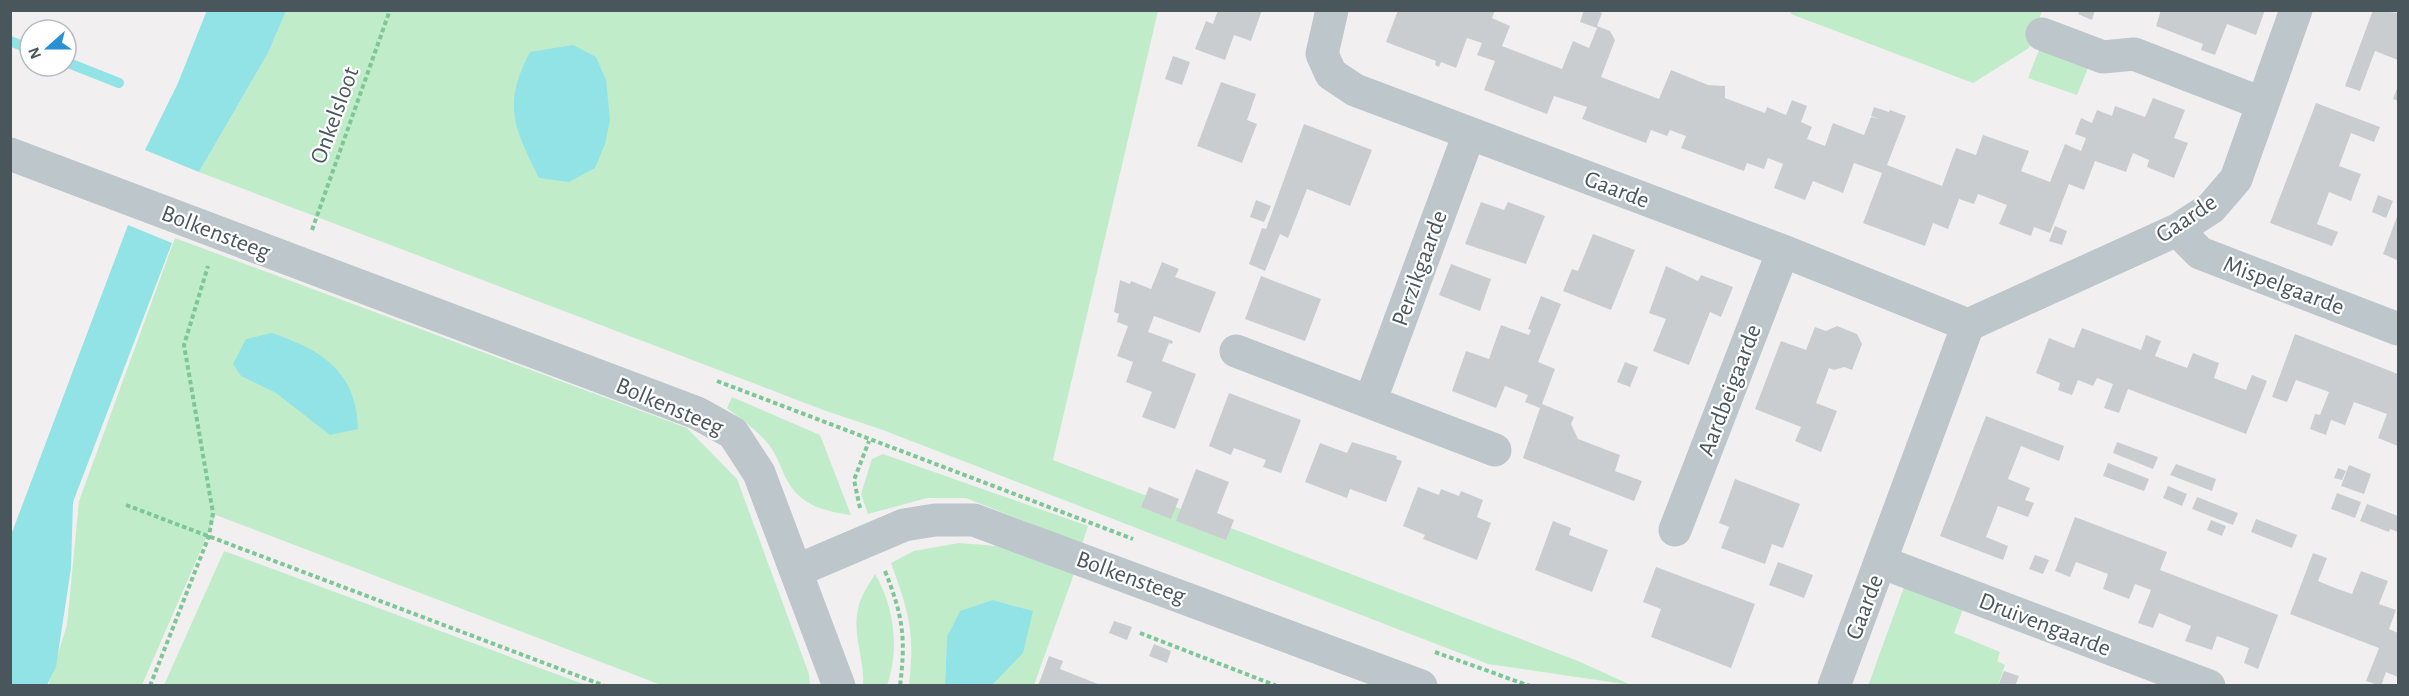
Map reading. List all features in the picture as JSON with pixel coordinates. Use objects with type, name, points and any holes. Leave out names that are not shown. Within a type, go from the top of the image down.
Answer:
[{"type":"street","name":"Gaarde","points":[[1332,10],[1322,54],[1331,74],[1355,90],[1783,251],[1968,325]]},
{"type":"street","name":"Gaarde","points":[[1834,686],[1968,325],[2177,230],[2211,207],[2236,179],[2296,10]]},
{"type":"street","points":[[2042,34],[2103,57],[2134,54],[2261,104]]},
{"type":"street","name":"Perzikgaarde","points":[[1370,402],[1469,134]]},
{"type":"street","name":"Bolkensteeg","points":[[10,154],[697,413],[733,433],[759,473],[796,571],[904,525],[935,520],[974,520],[1421,686]]},
{"type":"street","name":"Mispelgaarde","points":[[2177,230],[2200,253],[2398,329]]},
{"type":"street","name":"Aardbeigaarde","points":[[1675,530],[1783,251]]},
{"type":"street","points":[[1236,351],[1495,450]]},
{"type":"street","name":"Druivengaarde","points":[[1881,562],[2208,686]]},
{"type":"street","points":[[796,571],[839,686]]},
{"type":"path","name":"Onkelsloot","points":[[323,235],[312,231],[390,10]]},
{"type":"path","points":[[150,686],[209,536],[213,513],[184,345],[218,233]]},
{"type":"path","name":"Bolkensteeg","points":[[712,380],[1141,542]]},
{"type":"path","points":[[126,505],[605,686]]},
{"type":"path","points":[[1140,633],[1277,686]]},
{"type":"path","points":[[1428,649],[1530,686]]},
{"type":"green space","points":[[286,11],[1158,11],[1053,460],[1578,661],[1631,685],[1488,664],[883,430],[826,411],[199,172],[268,53]]},
{"type":"green space","points":[[1790,11],[2042,11],[2029,48],[1973,83],[1791,14]]},
{"type":"green space","points":[[2039,50],[2088,68],[2077,95],[2028,78]]},
{"type":"green space","points":[[175,238],[687,428],[737,479],[809,674],[810,685],[661,685],[216,515],[142,685],[48,686],[67,625],[79,501]]},
{"type":"green space","points":[[732,397],[820,435],[851,515],[815,506],[801,497],[788,482],[769,445],[727,408]]},
{"type":"green space","points":[[883,454],[1088,526],[1082,544],[966,498],[927,498],[868,514],[861,494],[872,459]]},
{"type":"green space","points":[[959,543],[996,546],[1075,571],[1034,685],[992,685],[1022,653],[1032,611],[993,600],[947,638],[945,685],[909,685],[911,636],[906,609],[891,563],[914,551]]},
{"type":"green space","points":[[224,551],[586,685],[164,685]]},
{"type":"green space","points":[[875,574],[882,586],[891,614],[893,657],[887,685],[863,685],[857,638],[858,609]]},
{"type":"green space","points":[[1904,587],[1963,609],[1954,633],[2000,652],[1997,661],[2005,665],[1998,685],[1868,686]]},
{"type":"water","points":[[207,10],[286,11],[268,53],[199,172],[145,150],[178,83]]},
{"type":"water","points":[[573,45],[596,57],[606,80],[610,120],[605,144],[595,168],[569,182],[539,178],[518,130],[514,102],[516,87],[530,52]]},
{"type":"water","points":[[128,225],[172,243],[73,502],[71,568],[56,667],[47,685],[11,685],[11,535]]},
{"type":"water","points":[[272,333],[306,347],[333,366],[351,392],[358,429],[330,435],[276,393],[241,376],[233,364],[246,339]]},
{"type":"water","points":[[993,600],[1033,611],[1023,653],[992,685],[945,685],[947,637],[960,611]]},
{"type":"building","points":[[1218,10],[1262,10],[1251,41],[1234,35],[1225,60],[1195,49],[1206,21],[1213,24]]},
{"type":"building","points":[[1398,10],[1495,10],[1492,18],[1510,26],[1502,46],[1562,69],[1573,41],[1589,48],[1597,28],[1580,22],[1584,10],[1594,10],[1602,13],[1597,26],[1610,31],[1615,40],[1601,77],[1659,99],[1671,70],[1708,85],[1725,86],[1725,98],[1765,113],[1767,107],[1786,115],[1792,100],[1807,106],[1801,122],[1812,127],[1807,139],[1825,146],[1833,123],[1864,135],[1871,117],[1879,119],[1871,116],[1874,107],[1889,112],[1890,110],[1906,116],[1887,165],[1942,186],[1956,148],[1976,155],[1983,135],[2029,151],[2021,171],[2050,182],[2065,144],[2081,151],[2086,138],[2075,134],[2081,118],[2092,123],[2097,110],[2112,116],[2115,106],[2145,117],[2153,98],[2185,110],[2174,138],[2188,143],[2174,178],[2147,167],[2149,160],[2133,153],[2126,172],[2095,161],[2084,190],[2069,184],[2050,233],[2034,227],[2031,236],[1999,224],[2007,205],[1978,194],[1974,204],[1959,199],[1948,229],[1933,223],[1925,246],[1863,223],[1882,173],[1854,163],[1843,193],[1813,181],[1805,200],[1774,188],[1783,164],[1768,158],[1764,169],[1747,163],[1744,171],[1681,148],[1686,136],[1670,130],[1667,136],[1651,130],[1646,143],[1582,119],[1587,107],[1554,96],[1547,114],[1484,90],[1495,61],[1477,55],[1482,43],[1467,38],[1456,68],[1441,62],[1439,67],[1435,65],[1436,61],[1386,42]]},
{"type":"building","points":[[2080,10],[2095,10],[2092,20],[2078,14]]},
{"type":"building","points":[[2161,10],[2265,10],[2256,35],[2227,24],[2215,55],[2201,50],[2203,44],[2156,26]]},
{"type":"building","points":[[2373,10],[2398,13],[2398,60],[2375,51],[2360,91],[2345,86]]},
{"type":"building","points":[[1173,56],[1190,62],[1182,85],[1165,79]]},
{"type":"building","points":[[1221,82],[1256,94],[1247,120],[1257,124],[1242,163],[1197,146]]},
{"type":"building","points":[[2398,86],[2398,101],[2393,99]]},
{"type":"building","points":[[2316,103],[2380,127],[2374,142],[2351,133],[2339,166],[2361,174],[2351,201],[2329,192],[2317,224],[2338,232],[2332,246],[2270,223]]},
{"type":"building","points":[[1304,124],[1372,150],[1350,206],[1307,189],[1288,238],[1280,234],[1265,271],[1249,264],[1262,228],[1266,229]]},
{"type":"building","points":[[2378,195],[2393,201],[2386,218],[2372,212]]},
{"type":"building","points":[[1256,200],[1271,206],[1264,222],[1250,217]]},
{"type":"building","points":[[1481,202],[1504,210],[1508,202],[1545,216],[1526,264],[1465,244]]},
{"type":"building","points":[[2398,214],[2398,256],[2397,260],[2383,254]]},
{"type":"building","points":[[2055,226],[2067,231],[2062,245],[2049,241]]},
{"type":"building","points":[[1593,234],[1635,250],[1611,310],[1563,291],[1572,269],[1578,271]]},
{"type":"building","points":[[1162,262],[1179,269],[1175,277],[1216,292],[1200,333],[1154,316],[1148,332],[1173,341],[1172,344],[1169,343],[1162,361],[1196,374],[1175,429],[1142,417],[1152,392],[1126,382],[1133,362],[1117,356],[1128,326],[1117,322],[1119,314],[1114,312],[1120,280],[1130,284],[1131,281],[1151,289]]},
{"type":"building","points":[[1451,264],[1491,279],[1480,311],[1439,295]]},
{"type":"building","points":[[1666,266],[1698,281],[1701,275],[1733,287],[1721,317],[1710,312],[1689,365],[1653,351],[1666,319],[1649,313]]},
{"type":"building","points":[[1261,276],[1321,299],[1305,341],[1245,319]]},
{"type":"building","points":[[1541,296],[1561,304],[1538,362],[1555,369],[1542,404],[1574,417],[1571,424],[1578,439],[1620,455],[1615,471],[1642,481],[1634,501],[1523,458],[1540,408],[1525,402],[1528,395],[1505,386],[1496,408],[1452,391],[1466,351],[1489,359],[1501,325],[1529,335],[1531,330],[1528,329]]},
{"type":"building","points":[[1837,326],[1857,334],[1862,344],[1852,370],[1844,367],[1834,370],[1829,368],[1816,403],[1837,411],[1821,452],[1795,441],[1801,427],[1755,409],[1781,341],[1806,350],[1815,327],[1826,331]]},
{"type":"building","points":[[2082,328],[2141,350],[2146,335],[2161,341],[2155,356],[2187,368],[2193,353],[2219,363],[2214,378],[2246,390],[2252,375],[2267,381],[2246,434],[2128,389],[2119,413],[2104,408],[2113,384],[2097,378],[2093,386],[2078,380],[2072,395],[2058,390],[2060,383],[2036,373],[2049,338],[2074,348]]},
{"type":"building","points":[[2295,334],[2398,374],[2398,446],[2378,438],[2387,414],[2354,402],[2345,425],[2331,420],[2326,435],[2310,429],[2315,414],[2320,415],[2329,392],[2296,380],[2287,402],[2272,397]]},
{"type":"building","points":[[1625,362],[1638,367],[1630,387],[1617,382]]},
{"type":"building","points":[[1229,393],[1301,420],[1281,473],[1263,467],[1266,460],[1234,448],[1231,455],[1209,446]]},
{"type":"building","points":[[1986,416],[2064,446],[2059,461],[2021,446],[2008,479],[2030,488],[2025,500],[2034,503],[2028,517],[1998,506],[1986,537],[2008,546],[2003,560],[1940,536]]},
{"type":"building","points":[[1352,442],[1397,456],[1396,459],[1402,461],[1386,502],[1350,489],[1347,498],[1305,482],[1320,443],[1347,453]]},
{"type":"building","points":[[2117,442],[2158,457],[2153,469],[2113,453]]},
{"type":"building","points":[[2108,463],[2149,479],[2144,491],[2103,476]]},
{"type":"building","points":[[2176,464],[2216,479],[2212,491],[2170,475]]},
{"type":"building","points":[[2349,465],[2371,474],[2364,494],[2341,486]]},
{"type":"building","points":[[2338,468],[2346,471],[2342,480],[2334,478]]},
{"type":"building","points":[[1196,469],[1229,482],[1217,513],[1234,520],[1226,540],[1176,521]]},
{"type":"building","points":[[1735,479],[1800,504],[1783,548],[1772,544],[1765,564],[1721,548],[1729,527],[1719,523]]},
{"type":"building","points":[[2168,486],[2187,494],[2182,506],[2163,498]]},
{"type":"building","points":[[1149,487],[1179,499],[1171,519],[1141,507]]},
{"type":"building","points":[[1418,487],[1439,495],[1441,489],[1459,496],[1461,491],[1483,500],[1477,517],[1491,523],[1477,560],[1423,539],[1425,535],[1403,526]]},
{"type":"building","points":[[2337,493],[2361,502],[2355,518],[2331,509]]},
{"type":"building","points":[[2197,497],[2238,513],[2233,525],[2192,509]]},
{"type":"building","points":[[2367,504],[2398,516],[2398,532],[2390,529],[2389,532],[2360,521]]},
{"type":"building","points":[[2075,517],[2167,552],[2160,570],[2278,615],[2258,669],[2244,663],[2249,648],[2217,636],[2212,650],[2185,641],[2191,626],[2159,613],[2153,628],[2138,623],[2151,590],[2135,584],[2129,599],[2103,589],[2108,574],[2076,562],[2070,577],[2055,571]]},
{"type":"building","points":[[2256,519],[2297,535],[2292,548],[2251,532]]},
{"type":"building","points":[[2211,520],[2226,526],[2222,536],[2207,530]]},
{"type":"building","points":[[1553,521],[1571,528],[1569,535],[1608,550],[1592,592],[1535,570]]},
{"type":"building","points":[[2313,553],[2327,558],[2318,581],[2335,588],[2352,594],[2361,571],[2388,581],[2379,604],[2396,610],[2389,629],[2398,633],[2398,677],[2386,672],[2381,686],[2366,681],[2379,648],[2290,614]]},
{"type":"building","points":[[2035,555],[2049,560],[2043,574],[2029,569]]},
{"type":"building","points":[[1778,562],[1813,575],[1804,598],[1769,585]]},
{"type":"building","points":[[1656,567],[1755,604],[1731,668],[1651,637],[1661,609],[1643,602]]},
{"type":"building","points":[[1114,621],[1132,627],[1127,640],[1109,633]]},
{"type":"building","points":[[1154,644],[1171,651],[1167,663],[1149,656]]},
{"type":"building","points":[[1049,656],[1063,661],[1060,669],[1103,686],[1038,686]]},
{"type":"building","points":[[2004,671],[2019,676],[2015,686],[1998,686]]},
{"type":"waterway","points":[[10,41],[18,44]]},
{"type":"waterway","points":[[78,67],[119,83]]}]
